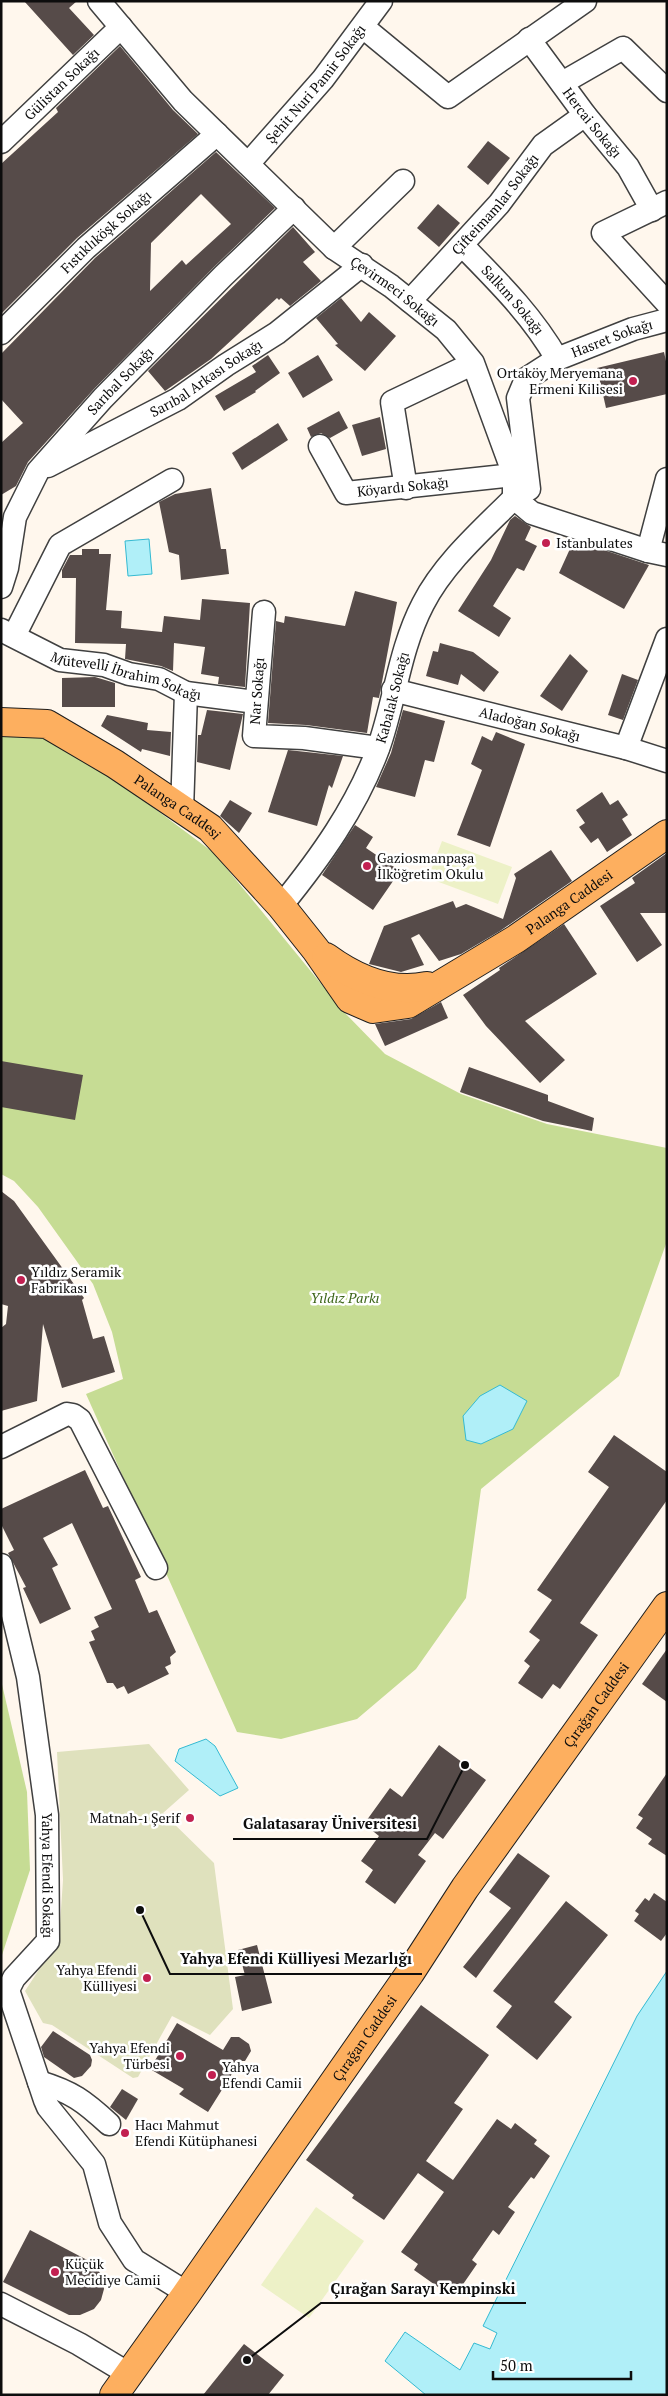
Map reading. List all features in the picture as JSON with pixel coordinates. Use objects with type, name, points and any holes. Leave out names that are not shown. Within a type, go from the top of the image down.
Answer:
[{"type":"main road","name":"Palanga Caddesi","points":[[1,722],[47,724],[115,764],[210,828],[281,906],[316,950],[348,974],[387,986],[412,989],[444,983],[516,939],[667,834]]},
{"type":"main road","name":"Çırağan Caddesi","points":[[122,2384],[188,2293],[410,1973],[466,1888],[667,1606]]},
{"type":"street","name":"Çevirmeci Sokağı","points":[[99,1],[183,101],[334,248],[362,265],[446,330],[473,363],[514,475],[514,498]]},
{"type":"street","name":"Şehit Nuri Pamir Sokağı","points":[[248,164],[323,79],[381,1]]},
{"type":"street","points":[[363,27],[448,97],[585,1]]},
{"type":"street","name":"Gülistan Sokağı","points":[[1,142],[121,27]]},
{"type":"street","name":"Hercai Sokağı","points":[[529,39],[584,115],[659,206]]},
{"type":"street","points":[[562,83],[623,48],[667,91]]},
{"type":"street","name":"Çifteimamlar Sokağı","points":[[410,301],[499,204],[543,145],[584,115]]},
{"type":"street","name":"Fıstıklıköşk Sokağı","points":[[1,333],[86,248],[217,134]]},
{"type":"street","points":[[334,248],[403,181]]},
{"type":"street","points":[[659,206],[604,233],[667,303]]},
{"type":"street","name":"Sarıbal Sokağı","points":[[1,587],[7,568],[8,509],[60,445],[130,370],[294,208]]},
{"type":"street","name":"Salkım Sokağı","points":[[462,245],[517,301],[543,335],[557,359]]},
{"type":"street","name":"Sarıbal Arkası Sokağı","points":[[38,471],[178,399],[226,365],[276,334],[362,265]]},
{"type":"street","name":"Hasret Sokağı","points":[[532,513],[518,398],[526,379],[557,359],[633,329],[667,320]]},
{"type":"street","points":[[406,488],[392,402],[472,364]]},
{"type":"street","name":"Köyardı Sokağı","points":[[320,446],[346,493],[514,475]]},
{"type":"street","points":[[514,498],[532,513],[657,553],[667,479]]},
{"type":"street","points":[[8,633],[60,544],[172,480]]},
{"type":"street","name":"Kabalak Sokağı","points":[[281,906],[304,878],[354,804],[378,748],[406,646],[423,604],[446,570],[470,542],[514,498]]},
{"type":"street","name":"Nar Sokağı","points":[[264,612],[254,736],[304,738],[378,748]]},
{"type":"street","name":"Mütevelli İbrahim Sokağı","points":[[8,633],[60,660],[104,665],[128,674],[159,679],[186,693],[256,702]]},
{"type":"street","points":[[626,748],[667,639]]},
{"type":"street","name":"Aladoğan Sokağı","points":[[393,690],[626,748],[667,761]]},
{"type":"street","points":[[182,810],[186,693]]},
{"type":"street","points":[[1,1447],[67,1414],[73,1415],[80,1420],[156,1568]]},
{"type":"street","name":"Yahya Efendi Sokağı","points":[[1,1565],[28,1677],[47,1815],[48,1941],[14,1978],[8,1990],[48,2107],[94,2164],[110,2223],[134,2260],[188,2293]]},
{"type":"street","points":[[39,2082],[62,2089],[84,2100],[110,2124]]},
{"type":"street","points":[[1,2304],[79,2344],[122,2384]]},
{"type":"green space","name":"Yıldız Parkı","points":[[17,730],[45,738],[95,764],[214,853],[345,1013],[385,1054],[461,1094],[547,1124],[667,1148],[667,1241],[619,1376],[481,1489],[466,1598],[416,1669],[357,1719],[281,1739],[237,1732],[86,1394],[123,1379],[112,1332],[93,1284],[38,1207],[14,1181],[1,1174],[1,731]]},
{"type":"green space","points":[[442,841],[512,867],[498,904],[428,878]]},
{"type":"green space","points":[[1,1680],[27,1792],[30,1870],[1,1958]]},
{"type":"green space","points":[[149,1744],[189,1790],[163,1813],[214,1863],[233,2009],[210,2035],[172,2016],[138,2077],[133,2078],[52,2025],[43,2023],[25,1991],[59,1939],[63,1880],[57,1752]]},
{"type":"green space","points":[[316,2207],[364,2241],[309,2318],[261,2285]]},
{"type":"water","points":[[149,539],[152,574],[128,576],[125,541]]},
{"type":"water","points":[[500,1385],[527,1401],[513,1429],[481,1444],[466,1440],[463,1416],[480,1396]]},
{"type":"water","points":[[206,1739],[215,1746],[238,1788],[220,1796],[175,1761],[179,1749]]},
{"type":"water","points":[[667,1971],[667,2395],[426,2395],[385,2361],[405,2332],[460,2370],[474,2343],[490,2349],[497,2333],[483,2326],[637,2016]]},
{"type":"building","points":[[24,1],[77,1],[69,8],[94,35],[73,55]]},
{"type":"building","points":[[120,46],[173,110],[198,134],[77,238],[2,313],[1,164],[58,112],[56,108]]},
{"type":"building","points":[[488,141],[510,158],[488,185],[467,167]]},
{"type":"building","points":[[216,152],[275,208],[94,389],[28,462],[16,486],[1,495],[1,443],[23,423],[1,399],[1,354],[95,258]],"holes":[[[201,194],[231,224],[186,265],[182,260],[150,291],[151,243]]]},
{"type":"building","points":[[438,204],[460,223],[439,247],[417,228]]},
{"type":"building","points":[[293,227],[315,252],[303,262],[321,281],[290,306],[281,298],[279,300],[277,298],[211,359],[165,391],[148,371]]},
{"type":"building","points":[[341,298],[361,322],[369,312],[396,336],[365,371],[335,345],[338,344],[316,318]]},
{"type":"building","name":"Ortaköy Meryemana Ermeni Kilisesi","points":[[664,352],[667,366],[667,394],[606,408],[597,368]]},
{"type":"building","points":[[268,355],[280,373],[256,392],[224,411],[215,396],[256,372],[252,366]]},
{"type":"building","points":[[318,355],[333,380],[303,398],[288,373]]},
{"type":"building","points":[[339,411],[348,428],[330,438],[321,433],[311,437],[307,428]]},
{"type":"building","points":[[380,417],[386,449],[362,456],[352,425]]},
{"type":"building","points":[[278,423],[288,440],[242,470],[232,453]]},
{"type":"building","points":[[211,488],[221,549],[226,549],[229,574],[181,580],[179,555],[169,552],[159,502],[175,494]]},
{"type":"building","points":[[515,516],[531,527],[525,540],[537,546],[524,571],[517,568],[493,606],[511,618],[499,637],[458,611],[491,560],[510,520]]},
{"type":"building","points":[[574,540],[649,565],[624,609],[559,573]]},
{"type":"building","points":[[82,549],[99,549],[99,554],[111,554],[106,610],[122,611],[121,628],[162,632],[164,616],[200,620],[202,599],[250,603],[245,687],[218,684],[219,677],[201,674],[205,647],[174,643],[173,671],[161,666],[125,659],[126,644],[75,643],[76,578],[62,578],[62,570],[70,555],[82,555]]},
{"type":"building","points":[[355,591],[397,602],[379,698],[373,697],[367,733],[306,725],[268,723],[276,621],[284,623],[285,616],[345,626]]},
{"type":"building","points":[[440,643],[473,652],[499,672],[484,692],[461,674],[458,685],[426,676],[433,651],[438,652]]},
{"type":"building","points":[[570,654],[588,671],[562,711],[540,696]]},
{"type":"building","points":[[622,674],[638,680],[623,720],[608,715]]},
{"type":"building","points":[[95,677],[115,683],[115,707],[62,707],[62,678]]},
{"type":"building","points":[[207,710],[243,714],[230,770],[197,762],[198,735],[201,735]]},
{"type":"building","points":[[403,710],[445,721],[434,762],[425,760],[415,797],[376,787],[391,753]]},
{"type":"building","points":[[107,715],[148,723],[147,730],[171,732],[170,756],[142,749],[141,752],[101,726]]},
{"type":"building","points":[[496,732],[525,744],[490,847],[457,835],[482,770],[471,764],[482,736],[492,741]]},
{"type":"building","points":[[288,750],[343,756],[332,788],[329,785],[317,826],[268,812]]},
{"type":"building","points":[[602,792],[610,805],[618,800],[628,815],[622,819],[632,835],[607,852],[598,838],[591,843],[579,827],[585,823],[576,810]]},
{"type":"building","points":[[230,800],[252,813],[239,833],[220,816]]},
{"type":"building","points":[[355,825],[373,837],[366,848],[400,871],[373,910],[322,875]]},
{"type":"building","points":[[551,850],[572,881],[500,931],[461,954],[439,961],[419,934],[411,938],[424,965],[401,972],[369,964],[384,926],[453,901],[456,908],[466,904],[503,919],[516,878],[514,874]]},
{"type":"building","points":[[667,853],[667,913],[640,913],[662,945],[637,962],[600,906],[635,883],[632,878]]},
{"type":"building","points":[[564,924],[597,974],[525,1021],[565,1060],[540,1083],[486,1026],[463,995]]},
{"type":"building","points":[[441,1002],[448,1018],[385,1046],[375,1024],[411,1019]]},
{"type":"building","points":[[1,1061],[83,1075],[75,1120],[1,1107]]},
{"type":"building","points":[[469,1067],[548,1095],[548,1101],[594,1118],[592,1131],[543,1121],[460,1092]]},
{"type":"building","points":[[1,1191],[14,1201],[84,1298],[82,1300],[93,1339],[104,1336],[115,1372],[62,1388],[43,1324],[37,1401],[1,1411],[1,1328],[6,1324],[8,1306],[1,1304]]},
{"type":"building","points":[[614,1435],[667,1472],[667,1500],[580,1623],[598,1635],[560,1689],[553,1684],[542,1699],[518,1683],[530,1666],[524,1661],[540,1640],[529,1632],[552,1600],[537,1590],[609,1487],[588,1472]]},
{"type":"building","points":[[85,1470],[103,1508],[108,1506],[141,1577],[135,1580],[149,1613],[157,1610],[176,1652],[170,1657],[171,1664],[165,1667],[169,1674],[128,1694],[124,1686],[117,1689],[113,1683],[107,1683],[89,1642],[95,1640],[91,1631],[99,1627],[94,1617],[112,1609],[72,1523],[43,1538],[58,1565],[52,1568],[71,1609],[40,1624],[23,1588],[26,1587],[8,1553],[14,1550],[1,1524],[1,1509]]},
{"type":"building","points":[[667,1649],[667,1702],[642,1684]]},
{"type":"building","points":[[439,1745],[486,1780],[443,1839],[435,1833],[418,1855],[426,1861],[395,1904],[365,1882],[373,1870],[361,1861],[379,1836],[364,1824],[390,1788],[402,1797]]},
{"type":"building","points":[[667,1773],[667,1856],[648,1844],[652,1839],[636,1828],[643,1818],[638,1815]]},
{"type":"building","points":[[518,1853],[550,1876],[476,1978],[463,1967],[511,1908],[489,1892]]},
{"type":"building","points":[[654,1893],[667,1902],[667,1933],[661,1941],[634,1921],[639,1914],[635,1911],[645,1898],[649,1901]]},
{"type":"building","points":[[566,1901],[608,1935],[554,2002],[572,2017],[537,2060],[496,2027],[512,2006],[493,1991]]},
{"type":"building","points":[[257,1945],[272,2003],[242,2011],[235,1977],[245,1975],[238,1950]]},
{"type":"building","points":[[421,2005],[489,2055],[454,2103],[463,2109],[426,2161],[453,2180],[497,2119],[511,2129],[515,2123],[537,2140],[534,2144],[550,2156],[534,2179],[531,2177],[508,2207],[515,2212],[499,2235],[493,2230],[472,2260],[477,2264],[457,2293],[442,2282],[438,2287],[414,2270],[418,2264],[401,2252],[444,2192],[418,2173],[384,2220],[352,2198],[354,2195],[306,2160]]},
{"type":"building","points":[[177,2023],[223,2050],[231,2037],[239,2037],[249,2044],[251,2051],[245,2061],[240,2061],[208,2112],[179,2094],[184,2089],[150,2069]]},
{"type":"building","points":[[53,2031],[90,2055],[92,2060],[91,2066],[82,2076],[74,2078],[44,2057],[41,2047]]},
{"type":"building","points":[[122,2089],[138,2099],[126,2120],[110,2107]]},
{"type":"building","name":"Küçük Mecidiye Camii","points":[[30,2230],[89,2261],[97,2268],[103,2278],[104,2289],[101,2300],[94,2309],[80,2315],[69,2315],[3,2282]]},
{"type":"building","points":[[244,2344],[284,2375],[268,2395],[203,2395]]},
{"type":"place","name":"Ortaköy Meryemana Ermeni Kilisesi","points":[[633,381]]},
{"type":"place","name":"Istanbulates","points":[[546,543]]},
{"type":"place","name":"Gaziosmanpaşa İlköğretim Okulu","points":[[367,866]]},
{"type":"place","name":"Yıldız Seramik Fabrikası","points":[[21,1280]]},
{"type":"place","name":"Galatasaray Üniversitesi","points":[[465,1765]]},
{"type":"place","name":"Matnah-ı Şerif","points":[[190,1818]]},
{"type":"place","name":"Yahya Efendi Külliyesi Mezarlığı","points":[[140,1910]]},
{"type":"place","name":"Yahya Efendi Külliyesi","points":[[147,1978]]},
{"type":"place","name":"Yahya Efendi Türbesi","points":[[180,2056]]},
{"type":"place","name":"Yahya Efendi Camii","points":[[212,2075]]},
{"type":"place","name":"Hacı Mahmut Efendi Kütüphanesi","points":[[125,2133]]},
{"type":"place","name":"Küçük Mecidiye Camii","points":[[55,2272]]},
{"type":"place","name":"Çırağan Sarayı Kempinski","points":[[247,2360]]}]
